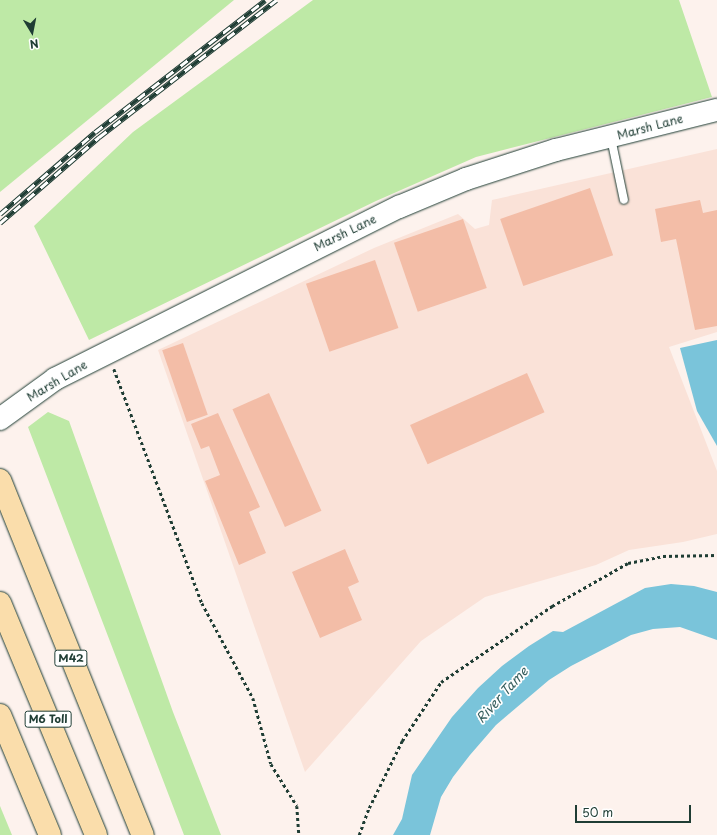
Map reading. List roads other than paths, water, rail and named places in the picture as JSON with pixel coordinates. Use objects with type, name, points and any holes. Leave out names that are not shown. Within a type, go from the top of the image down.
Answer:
[{"type":"highway","name":"M42","points":[[0,480],[143,835]]},
{"type":"highway","name":"M6 Toll","points":[[0,603],[96,835]]},
{"type":"highway","points":[[0,715],[50,835]]},
{"type":"main road","name":"Marsh Lane","points":[[0,419],[55,379],[399,207],[466,179],[556,150],[717,110]]},
{"type":"lane","points":[[610,137],[624,200]]},
{"type":"water","points":[[717,340],[717,446],[697,411],[680,348]]},
{"type":"water","name":"River Tame","points":[[671,584],[694,586],[717,592],[717,640],[680,627],[653,629],[631,635],[571,666],[549,680],[496,725],[470,755],[453,777],[441,797],[430,835],[393,835],[402,819],[412,775],[452,717],[478,688],[502,666],[529,646],[553,631],[563,632],[645,588]]},
{"type":"railway","points":[[0,214],[95,132],[265,0]]},
{"type":"railway","points":[[0,223],[99,137],[276,0]]}]
